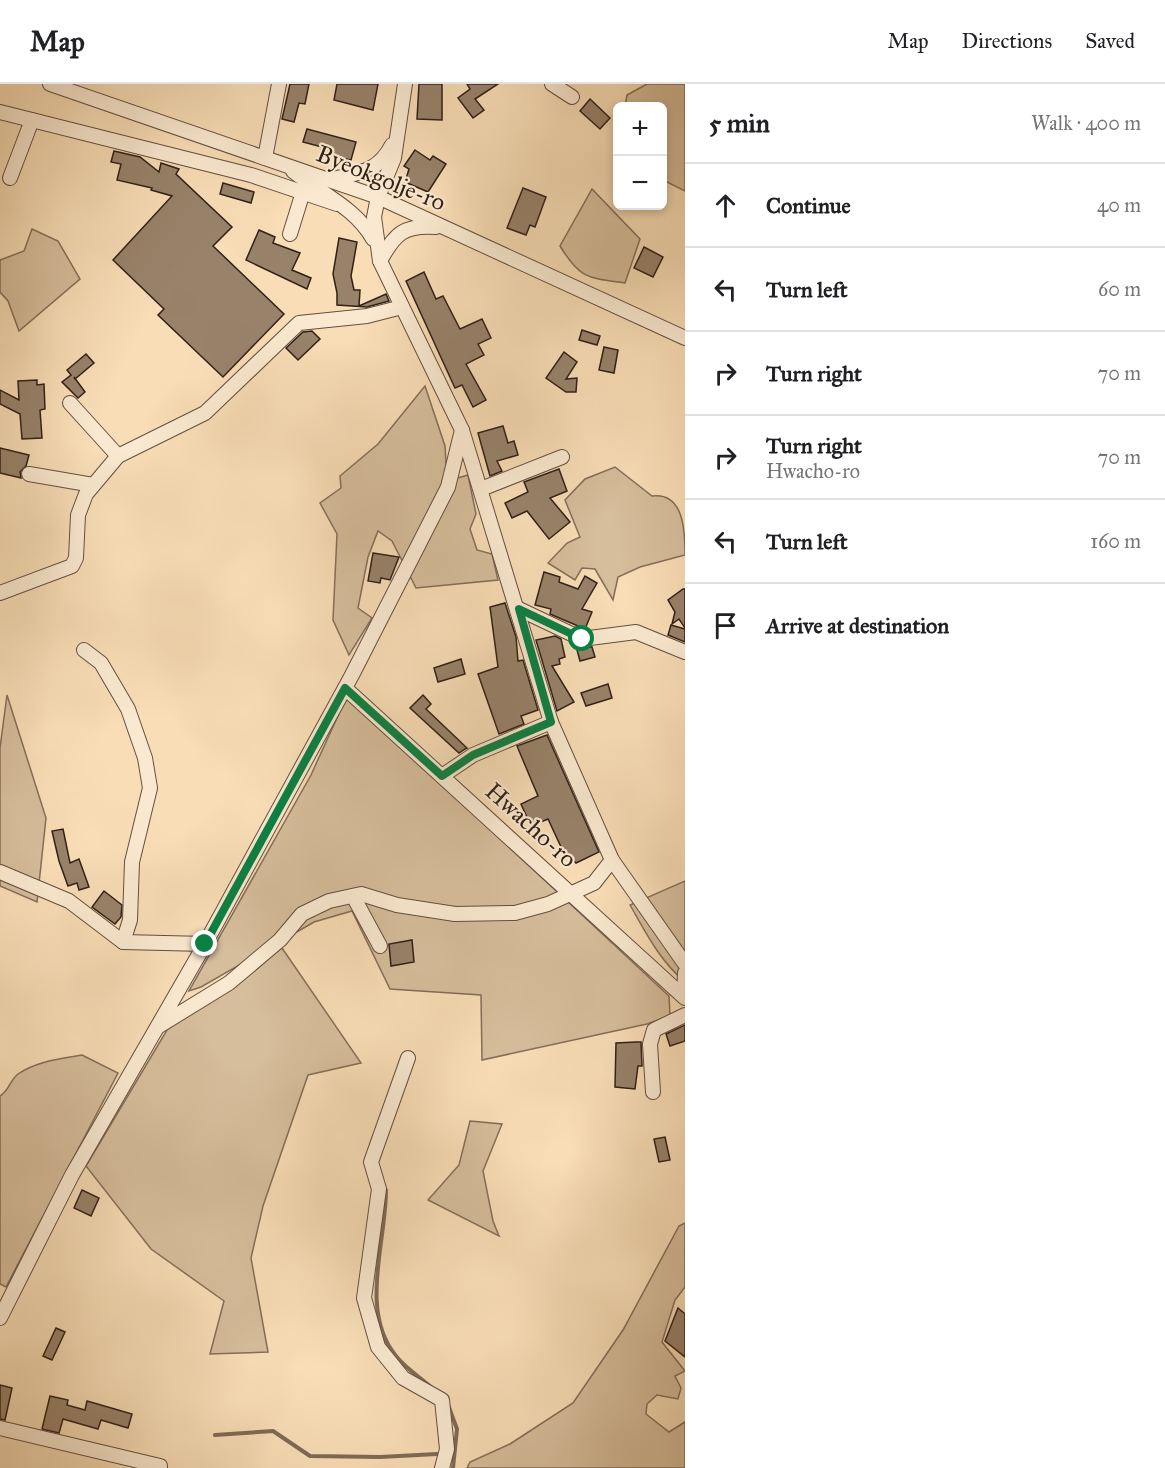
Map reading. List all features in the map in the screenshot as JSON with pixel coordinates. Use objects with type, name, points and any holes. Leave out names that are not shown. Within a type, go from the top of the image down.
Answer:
[{"type":"street","name":"Byeokgolje-ro","points":[[50,84],[378,198],[685,338]]},
{"type":"street","points":[[265,158],[279,84]]},
{"type":"street","points":[[375,243],[374,217],[378,198],[394,158],[400,130],[405,84]]},
{"type":"street","points":[[552,84],[572,97]]},
{"type":"street","points":[[0,112],[250,175],[337,204]]},
{"type":"street","points":[[10,178],[32,120]]},
{"type":"street","points":[[329,180],[373,168],[385,160],[400,130]]},
{"type":"street","points":[[284,165],[337,204],[352,212],[365,224],[375,243],[380,261],[462,430],[519,609],[551,722],[612,860],[685,964]]},
{"type":"street","points":[[290,234],[303,192]]},
{"type":"street","points":[[380,261],[389,244],[406,229],[443,227]]},
{"type":"street","points":[[0,593],[72,566],[76,558],[78,514],[86,494],[118,456],[205,413],[299,323],[367,316],[402,307]]},
{"type":"street","points":[[70,403],[118,456]]},
{"type":"street","points":[[0,1318],[72,1175],[205,944],[345,688],[448,487],[462,430]]},
{"type":"street","points":[[481,489],[562,457]]},
{"type":"street","points":[[29,474],[93,485]]},
{"type":"street","points":[[519,609],[582,639],[636,632],[685,652]]},
{"type":"street","points":[[84,650],[101,663],[128,710],[145,759],[150,788],[132,862],[130,920],[123,942]]},
{"type":"street","name":"Hwacho-ro","points":[[345,688],[573,893],[684,997]]},
{"type":"street","points":[[442,776],[473,755],[551,722]]},
{"type":"street","points":[[156,1028],[229,983],[280,940],[302,914],[329,900],[361,894],[397,905],[455,914],[515,914],[594,884],[612,860]]},
{"type":"street","points":[[0,872],[69,901],[123,942],[205,944]]},
{"type":"street","points":[[353,896],[380,946]]},
{"type":"street","points":[[684,997],[685,973]]},
{"type":"street","points":[[653,1092],[650,1044],[654,1030],[685,1015]]},
{"type":"street","points":[[408,1058],[371,1162],[379,1189],[364,1298],[378,1347],[403,1378],[442,1400],[447,1449],[442,1468]]},
{"type":"street","points":[[0,1428],[160,1466],[160,1468]]},
{"type":"shaded area","points":[[647,84],[685,84],[685,191],[667,182],[667,102],[626,102],[627,95]]},
{"type":"shaded area","points":[[592,189],[640,239],[625,283],[586,275],[573,265],[560,246]]},
{"type":"shaded area","points":[[32,229],[58,241],[80,279],[19,331],[8,301],[0,292],[0,260],[24,251]]},
{"type":"shaded area","points":[[425,386],[445,446],[447,481],[468,475],[476,514],[470,529],[477,550],[492,554],[498,580],[416,588],[392,541],[378,531],[368,557],[358,608],[372,618],[349,655],[333,620],[337,534],[320,503],[341,488],[340,476],[378,444]]},
{"type":"shaded area","points":[[615,467],[652,496],[663,496],[677,507],[683,525],[685,555],[640,567],[618,577],[613,600],[595,569],[582,568],[575,580],[548,563],[567,543],[580,537],[565,500],[585,479]]},
{"type":"shaded area","points":[[7,695],[46,818],[37,902],[0,886],[0,748]]},
{"type":"shaded area","points":[[347,696],[669,996],[670,1016],[647,1024],[482,1060],[481,995],[390,989],[352,911],[314,922],[201,987],[189,991],[311,775]]},
{"type":"shaded area","points":[[685,881],[685,982],[661,956],[630,905]]},
{"type":"shaded area","points":[[282,948],[361,1063],[308,1075],[263,1206],[251,1258],[268,1352],[210,1354],[224,1301],[151,1249],[86,1166],[167,1030]]},
{"type":"shaded area","points":[[82,1055],[118,1073],[6,1287],[0,1284],[0,1096],[15,1076],[33,1066]]},
{"type":"shaded area","points":[[470,1121],[502,1124],[483,1171],[493,1221],[499,1236],[428,1200],[459,1165]]},
{"type":"shaded area","points":[[685,1223],[685,1287],[675,1300],[662,1342],[685,1371],[675,1376],[681,1388],[678,1399],[657,1395],[647,1404],[646,1414],[669,1432],[685,1422],[685,1468],[467,1468],[470,1462],[510,1444],[573,1403],[623,1330],[679,1226]]},
{"type":"building","points":[[290,84],[309,84],[305,104],[299,103],[294,122],[282,119]]},
{"type":"building","points":[[337,84],[378,84],[373,110],[334,100]]},
{"type":"building","points":[[419,84],[442,84],[442,120],[417,119]]},
{"type":"building","points":[[467,84],[498,84],[475,99],[484,110],[473,118],[458,98],[470,89]]},
{"type":"building","points":[[590,99],[610,118],[600,129],[580,111]]},
{"type":"building","points":[[307,129],[356,142],[351,160],[320,154],[322,147],[303,142]]},
{"type":"building","points":[[415,150],[430,160],[433,156],[446,164],[428,192],[405,182],[409,169],[404,166]]},
{"type":"building","points":[[114,151],[140,157],[159,172],[161,163],[179,169],[176,174],[232,227],[213,246],[284,314],[223,377],[158,315],[164,309],[113,260],[172,196],[151,190],[152,188],[117,180],[121,164],[111,162]]},
{"type":"building","points":[[223,183],[254,192],[251,203],[220,194]]},
{"type":"building","points":[[523,188],[546,197],[535,227],[530,225],[526,235],[507,228]]},
{"type":"building","points":[[259,230],[275,237],[273,243],[300,253],[292,270],[311,278],[307,289],[246,260]]},
{"type":"building","points":[[339,238],[357,242],[351,276],[354,290],[360,290],[359,306],[386,294],[389,301],[367,307],[337,305],[333,274]]},
{"type":"building","points":[[644,247],[663,257],[653,277],[634,268]]},
{"type":"building","points":[[424,272],[436,299],[443,296],[460,329],[482,319],[491,338],[478,344],[484,355],[466,364],[486,400],[473,407],[462,385],[455,388],[406,281]]},
{"type":"building","points":[[582,330],[600,336],[597,345],[579,340]]},
{"type":"building","points":[[312,331],[320,339],[298,360],[286,348],[303,332]]},
{"type":"building","points":[[604,347],[618,350],[614,373],[599,370]]},
{"type":"building","points":[[564,352],[577,362],[566,379],[577,378],[576,392],[566,392],[546,378]]},
{"type":"building","points":[[86,354],[94,363],[75,379],[85,392],[78,398],[62,382],[71,375],[67,370]]},
{"type":"building","points":[[37,380],[37,385],[44,384],[45,409],[40,410],[42,438],[22,439],[20,414],[0,404],[0,390],[19,400],[18,381]]},
{"type":"building","points":[[503,426],[508,443],[514,441],[518,455],[497,461],[502,471],[490,476],[478,433]]},
{"type":"building","points":[[0,448],[29,455],[26,466],[20,472],[21,478],[0,473]]},
{"type":"building","points":[[559,469],[567,491],[550,498],[570,522],[549,539],[527,511],[512,518],[505,503],[528,492],[524,482]]},
{"type":"building","points":[[373,553],[399,557],[390,580],[381,578],[380,583],[368,581]]},
{"type":"building","points":[[544,572],[560,577],[559,582],[578,589],[585,576],[597,583],[582,609],[592,612],[585,629],[550,614],[551,609],[535,605]]},
{"type":"building","points":[[685,589],[685,628],[679,619],[672,624],[675,612],[668,600]]},
{"type":"building","points":[[505,603],[516,637],[518,661],[523,660],[538,710],[521,716],[524,724],[499,734],[478,674],[498,667],[490,607]]},
{"type":"building","points":[[671,625],[685,629],[685,642],[668,635]]},
{"type":"building","points":[[555,636],[561,639],[565,657],[559,659],[560,664],[552,666],[574,702],[557,711],[536,640]]},
{"type":"building","points":[[576,646],[592,647],[595,657],[580,661]]},
{"type":"building","points":[[461,659],[465,674],[438,682],[434,668]]},
{"type":"building","points":[[608,684],[612,698],[586,706],[581,693]]},
{"type":"building","points":[[423,695],[431,704],[426,709],[467,748],[459,753],[410,708]]},
{"type":"building","points":[[547,735],[599,852],[576,863],[562,849],[548,819],[531,826],[521,804],[538,796],[517,746]]},
{"type":"building","points":[[63,829],[70,863],[79,859],[89,887],[79,890],[77,883],[68,886],[52,831]]},
{"type":"building","points":[[104,891],[122,905],[121,917],[115,924],[92,907]]},
{"type":"building","points":[[412,940],[414,962],[391,966],[389,944]]},
{"type":"building","points":[[685,1025],[685,1041],[670,1046],[666,1034]]},
{"type":"building","points":[[641,1042],[642,1066],[638,1066],[635,1089],[615,1087],[616,1043]]},
{"type":"building","points":[[665,1137],[670,1160],[659,1162],[654,1139]]},
{"type":"building","points":[[82,1190],[99,1198],[91,1216],[74,1208]]},
{"type":"building","points":[[678,1308],[685,1314],[685,1357],[665,1341]]},
{"type":"building","points":[[56,1328],[65,1332],[52,1360],[43,1356]]},
{"type":"building","points":[[0,1385],[12,1388],[5,1420],[0,1419]]},
{"type":"building","points":[[50,1396],[68,1400],[67,1405],[85,1410],[87,1401],[132,1414],[128,1428],[101,1420],[98,1429],[63,1419],[59,1433],[42,1429]]},
{"type":"waterway","points":[[386,1190],[377,1276],[379,1319],[385,1338],[396,1356],[431,1387]]},
{"type":"waterway","points":[[447,1402],[457,1429],[453,1468]]},
{"type":"waterway","points":[[215,1435],[273,1431],[310,1456],[380,1457],[437,1454]]},
{"type":"route","points":[[205,944],[345,688],[442,776],[473,755],[551,722],[519,609],[582,639]]}]
